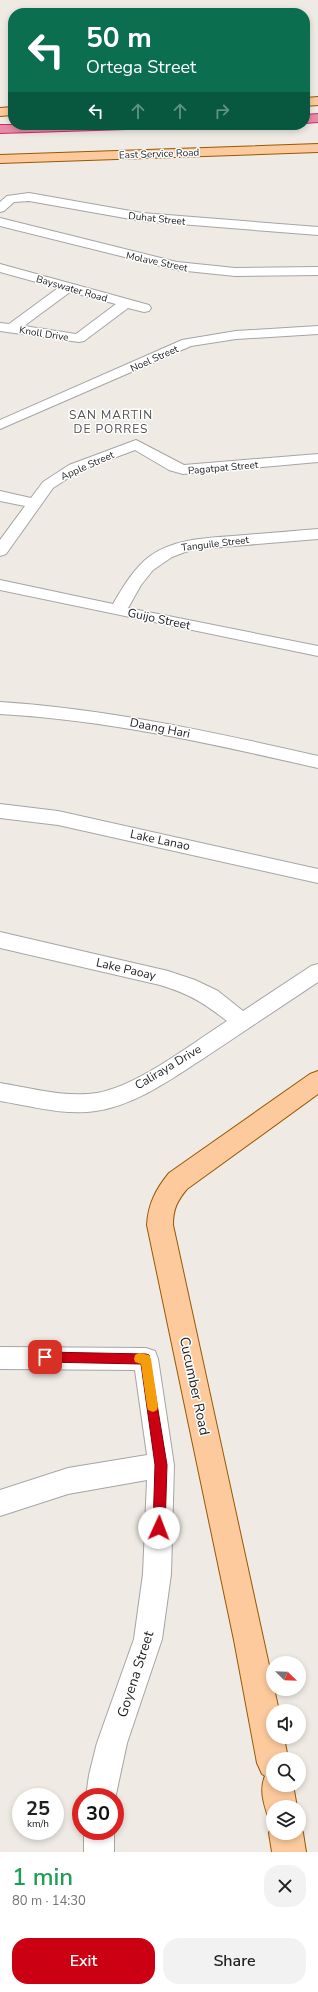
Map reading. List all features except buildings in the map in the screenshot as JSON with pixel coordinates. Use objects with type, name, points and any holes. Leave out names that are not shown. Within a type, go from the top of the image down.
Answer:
[{"type":"main road","name":"East Service Road","points":[[0,159],[318,148]]},
{"type":"main road","name":"Cucumber Road","points":[[271,1752],[250,1640],[160,1225],[160,1208],[167,1194],[178,1181],[318,1081]]},
{"type":"main road","points":[[287,1840],[289,1852]]},
{"type":"street","name":"Duhat Street","points":[[0,208],[12,199],[29,197],[142,217],[318,231]]},
{"type":"street","name":"Molave Street","points":[[0,222],[178,266],[235,272],[318,271]]},
{"type":"street","name":"Bayswater Road","points":[[0,268],[125,304],[144,308]]},
{"type":"street","points":[[0,281],[13,271]]},
{"type":"street","points":[[6,327],[68,287]]},
{"type":"street","name":"Knoll Drive","points":[[6,327],[79,338],[125,304]]},
{"type":"street","name":"Noel Street","points":[[0,425],[187,343],[207,338],[237,334],[318,330]]},
{"type":"street","name":"Pagatpat Street","points":[[136,444],[174,468],[183,470],[318,458]]},
{"type":"street","name":"Apple Street","points":[[0,551],[48,485],[74,468],[136,444]]},
{"type":"street","points":[[0,496],[34,503]]},
{"type":"street","name":"Tanguile Street","points":[[118,610],[141,572],[160,556],[178,548],[196,544],[318,534]]},
{"type":"street","name":"Guijo Street","points":[[0,585],[318,651]]},
{"type":"street","name":"Daang Hari","points":[[0,708],[50,711],[124,721],[196,734],[318,762]]},
{"type":"street","name":"Lake Lanao","points":[[0,811],[58,818],[318,876]]},
{"type":"street","name":"Lake Paoay","points":[[0,940],[161,977],[188,986],[211,997],[242,1022]]},
{"type":"street","name":"Caliraya Drive","points":[[0,1092],[41,1099],[96,1102],[112,1098],[150,1082],[318,972]]},
{"type":"street","name":"Goyena Street","points":[[0,1358],[146,1359],[161,1465],[157,1574],[148,1639],[112,1743],[102,1788]]},
{"type":"street","points":[[0,1503],[68,1481],[161,1465]]},
{"type":"street","points":[[99,1840],[99,1852]]},
{"type":"slow traffic","points":[[139,1359],[146,1359],[153,1406]]},
{"type":"district","name":"SAN MARTIN DE PORRES","points":[[111,422]]},
{"type":"route","points":[[45,1357],[146,1359],[161,1465],[159,1528]]}]
